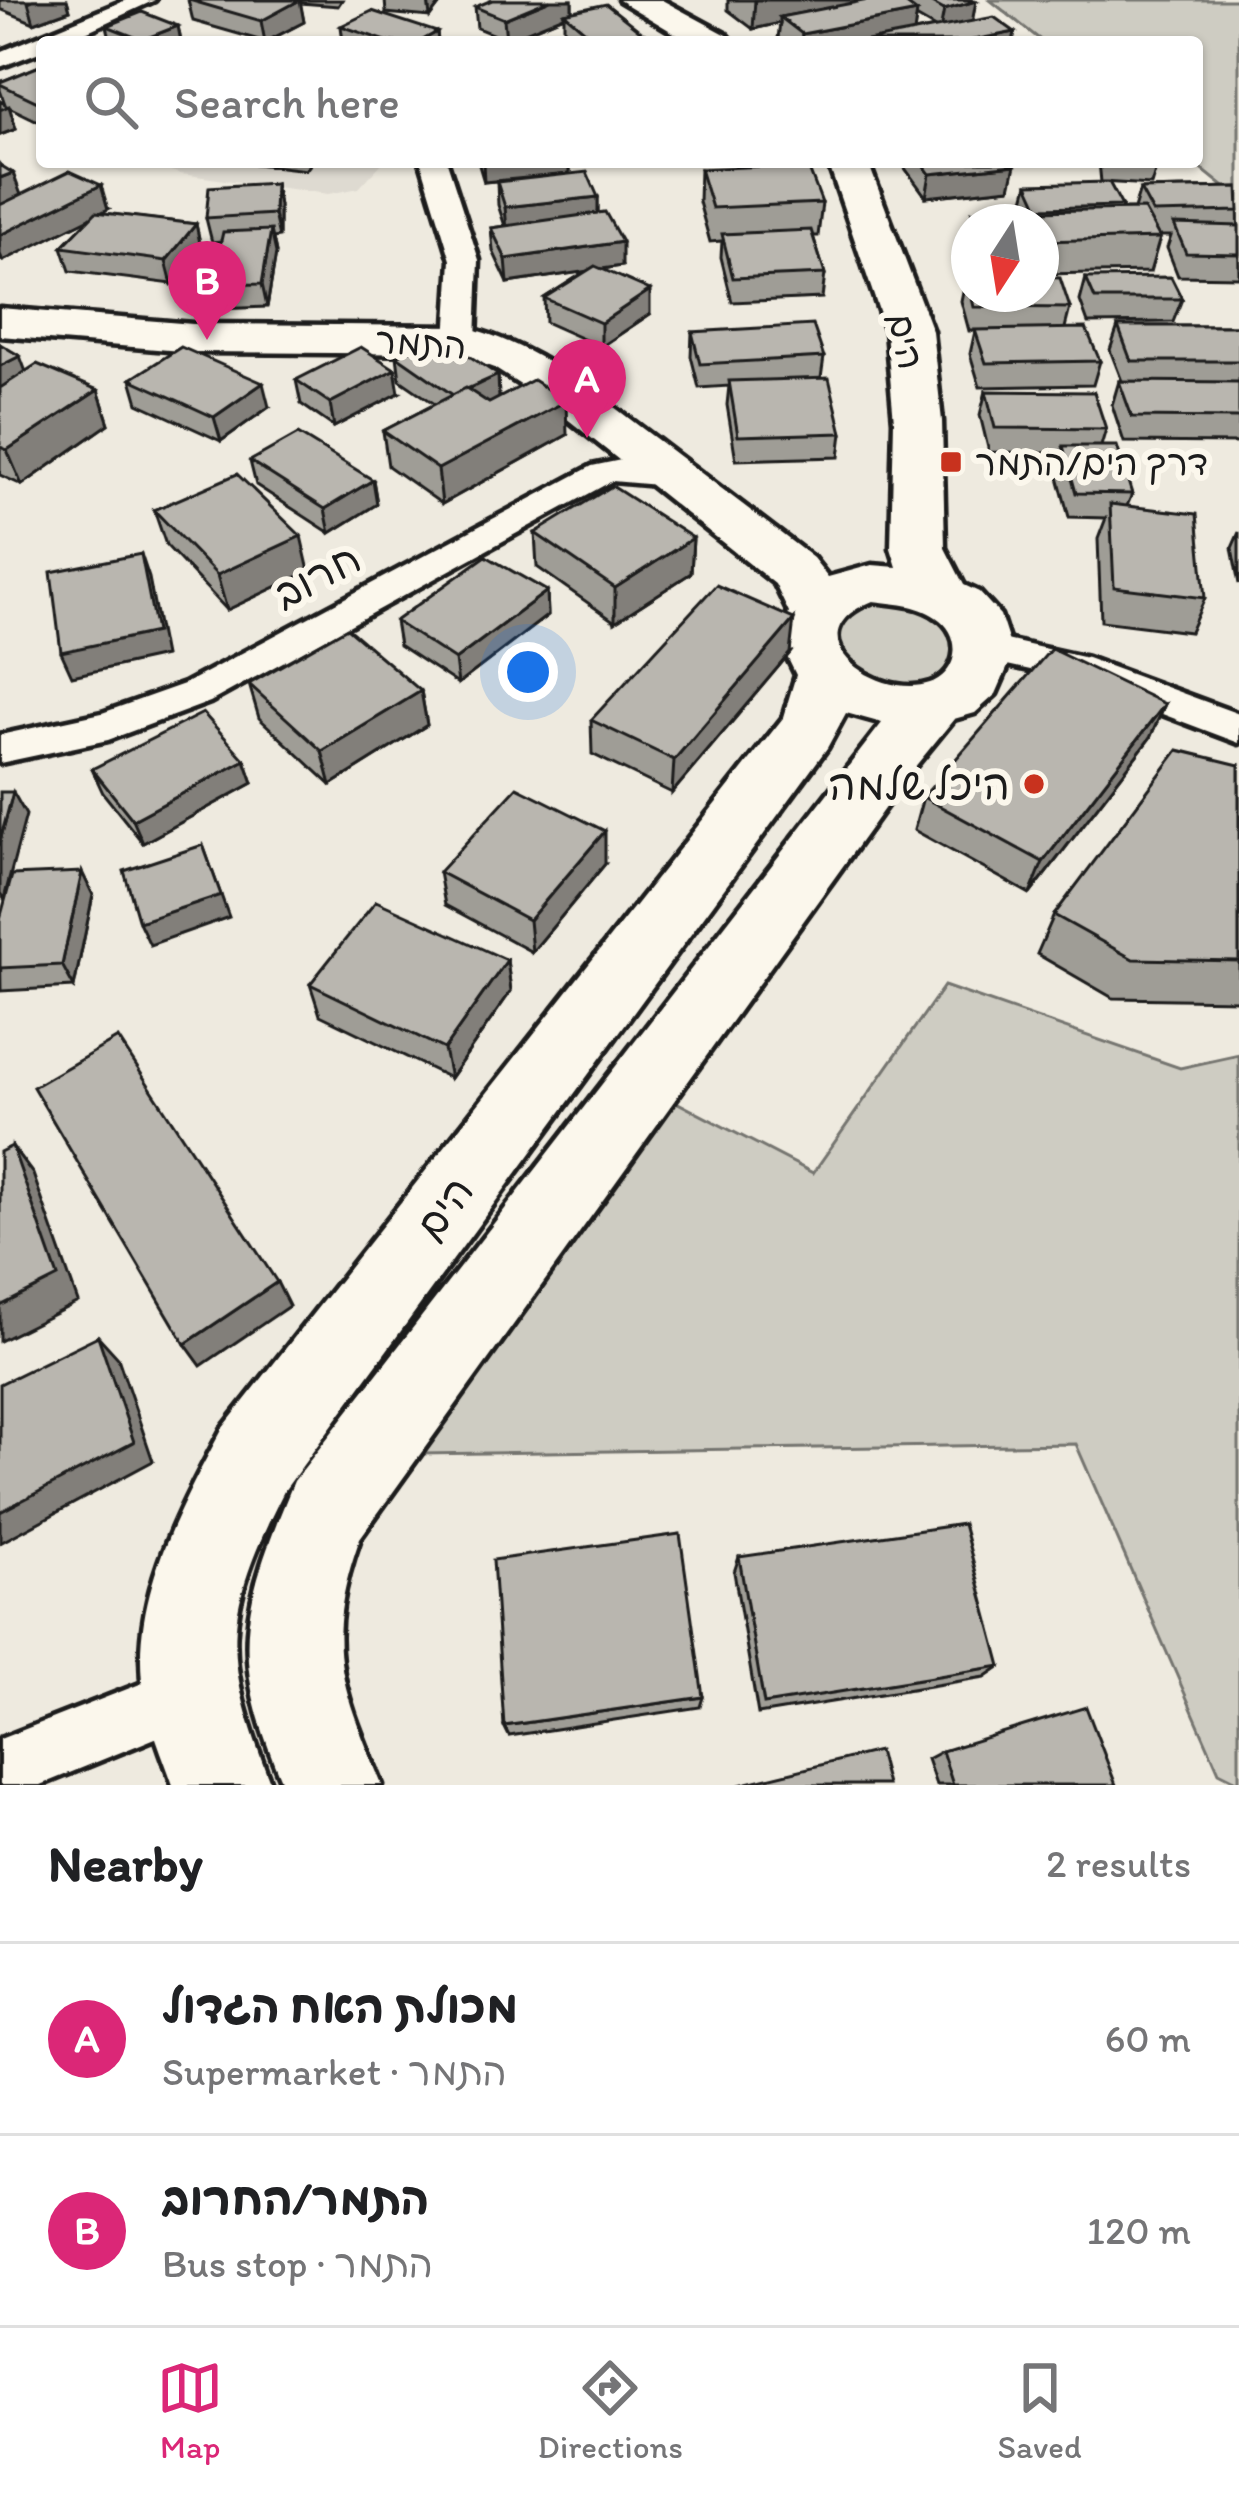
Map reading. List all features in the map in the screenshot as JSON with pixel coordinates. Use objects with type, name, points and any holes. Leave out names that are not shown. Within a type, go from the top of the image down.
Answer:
[{"type":"main road","points":[[636,0],[704,36]]},
{"type":"main road","name":"הים","points":[[850,168],[909,331],[918,421],[918,548],[923,566],[942,594]]},
{"type":"main road","name":"התמר","points":[[0,322],[174,337],[461,340],[511,358],[558,388],[794,572],[814,600],[821,643]]},
{"type":"main road","points":[[896,583],[942,594],[975,618],[988,649],[986,666],[975,682],[934,703],[886,704],[862,698],[821,643],[830,598],[872,584],[896,583]]},
{"type":"main road","name":"הים","points":[[222,1785],[191,1694],[188,1614],[209,1546],[253,1460],[806,732],[817,711],[821,643]]},
{"type":"main road","name":"הים","points":[[333,1785],[315,1748],[290,1648],[301,1580],[325,1512],[873,776],[934,703]]},
{"type":"street","points":[[60,36],[144,0]]},
{"type":"street","points":[[0,60],[36,46]]},
{"type":"street","points":[[436,168],[465,260],[461,340]]},
{"type":"street","name":"חרוב","points":[[0,749],[108,726],[196,693],[603,473],[621,470],[669,476]]},
{"type":"street","points":[[988,649],[1074,668],[1239,729]]},
{"type":"street","points":[[0,1770],[191,1694]]},
{"type":"shaded area","points":[[990,0],[1239,0],[1239,199],[1200,168],[1203,36],[1035,36]]},
{"type":"shaded area","points":[[162,168],[377,168],[359,188],[328,194]]},
{"type":"shaded area","points":[[880,603],[921,608],[952,629],[959,658],[928,683],[913,687],[884,682],[853,664],[837,652],[843,624],[860,609]]},
{"type":"shaded area","points":[[944,986],[1180,1068],[1239,1055],[1239,1782],[1219,1772],[1076,1444],[420,1454],[676,1102],[813,1173]]},
{"type":"building","points":[[189,0],[300,0],[261,21]]},
{"type":"building","points":[[492,0],[550,0],[504,19],[475,7]]},
{"type":"building","points":[[868,0],[901,0],[917,12],[802,34],[780,17]]},
{"type":"building","points":[[926,0],[973,0],[976,1],[944,10]]},
{"type":"building","points":[[606,4],[644,34],[591,36],[564,13]]},
{"type":"building","points":[[372,11],[437,32],[371,36],[341,26]]},
{"type":"building","points":[[142,12],[178,26],[152,36],[132,36],[107,26]]},
{"type":"building","points":[[994,17],[1015,32],[994,36],[894,36]]},
{"type":"building","points":[[36,67],[36,101],[0,84]]},
{"type":"building","points":[[809,168],[822,203],[712,208],[700,169]]},
{"type":"building","points":[[926,168],[987,168],[930,174]]},
{"type":"building","points":[[70,171],[101,185],[0,235],[0,205]]},
{"type":"building","points":[[587,172],[598,197],[505,207],[497,182]]},
{"type":"building","points":[[1109,182],[1122,206],[1037,204],[1028,184]]},
{"type":"building","points":[[275,183],[274,214],[206,218],[209,187]]},
{"type":"building","points":[[1238,187],[1239,211],[1153,213],[1140,189]]},
{"type":"building","points":[[1144,209],[1160,238],[1059,241],[1059,210]]},
{"type":"building","points":[[96,212],[196,224],[166,261],[62,247]]},
{"type":"building","points":[[605,212],[622,242],[506,259],[491,228]]},
{"type":"building","points":[[1174,224],[1239,226],[1239,254],[1186,253]]},
{"type":"building","points":[[271,230],[262,284],[211,285],[223,232]]},
{"type":"building","points":[[811,230],[825,274],[733,278],[722,234]]},
{"type":"building","points":[[595,266],[650,290],[601,323],[544,298]]},
{"type":"building","points":[[1171,277],[1182,299],[1095,299],[1086,278]]},
{"type":"building","points":[[1059,278],[1060,278],[1070,308],[1059,308]]},
{"type":"building","points":[[813,325],[824,357],[700,364],[692,332]]},
{"type":"building","points":[[1118,326],[1239,326],[1239,361],[1131,361]]},
{"type":"building","points":[[1086,328],[1100,361],[986,363],[975,330]]},
{"type":"building","points":[[439,336],[498,375],[453,395],[397,356]]},
{"type":"building","points":[[0,344],[20,356],[0,366]]},
{"type":"building","points":[[181,347],[263,383],[214,417],[131,379]]},
{"type":"building","points":[[361,347],[395,369],[330,403],[296,380]]},
{"type":"building","points":[[37,364],[98,390],[7,450],[0,447],[0,388]]},
{"type":"building","points":[[829,378],[842,433],[738,436],[729,381]]},
{"type":"building","points":[[533,380],[566,401],[438,469],[383,431],[466,388],[489,403]]},
{"type":"building","points":[[1119,381],[1239,382],[1239,418],[1132,417]]},
{"type":"building","points":[[986,391],[1094,392],[1106,429],[995,428]]},
{"type":"building","points":[[298,434],[373,480],[325,509],[250,461]]},
{"type":"building","points":[[1063,446],[1117,446],[1132,494],[1076,493]]},
{"type":"building","points":[[237,474],[301,536],[217,575],[154,510]]},
{"type":"building","points":[[612,486],[693,538],[615,588],[535,533]]},
{"type":"building","points":[[1110,504],[1197,514],[1205,598],[1114,587]]},
{"type":"building","points":[[141,554],[156,632],[61,652],[51,572]]},
{"type":"building","points":[[486,556],[547,591],[455,660],[395,621]]},
{"type":"building","points":[[716,585],[794,619],[674,760],[591,720]]},
{"type":"building","points":[[347,628],[421,691],[322,751],[249,684]]},
{"type":"building","name":"היכל שלמה","points":[[1051,649],[1165,704],[1043,862],[923,797]]},
{"type":"building","points":[[203,713],[245,760],[133,820],[92,769]]},
{"type":"building","points":[[1178,750],[1239,765],[1239,961],[1133,959],[1054,915]]},
{"type":"building","points":[[517,787],[605,831],[529,920],[439,872]]},
{"type":"building","points":[[0,792],[13,792],[0,841]]},
{"type":"building","points":[[203,845],[221,895],[139,922],[124,871]]},
{"type":"building","points":[[82,872],[62,965],[0,968],[0,919],[12,875]]},
{"type":"building","points":[[376,901],[507,960],[444,1049],[310,984]]},
{"type":"building","points":[[118,1038],[277,1282],[185,1344],[33,1087]]},
{"type":"building","points":[[12,1146],[58,1277],[0,1306],[0,1152]]},
{"type":"building","points":[[98,1336],[134,1442],[0,1512],[0,1384]]},
{"type":"building","points":[[963,1524],[1001,1666],[764,1704],[739,1557]]},
{"type":"building","points":[[680,1534],[703,1697],[504,1726],[493,1560]]},
{"type":"building","points":[[1086,1707],[1116,1785],[953,1785],[942,1751]]},
{"type":"building","points":[[878,1751],[887,1785],[739,1785]]},
{"type":"place","name":"התמר/החרוב","points":[[207,340]]},
{"type":"place","name":"מכולת האח הגדול","points":[[587,438]]},
{"type":"place","name":"דרך הים/התמר","points":[[951,462]]},
{"type":"place","name":"היכל שלמה","points":[[1034,784]]}]
